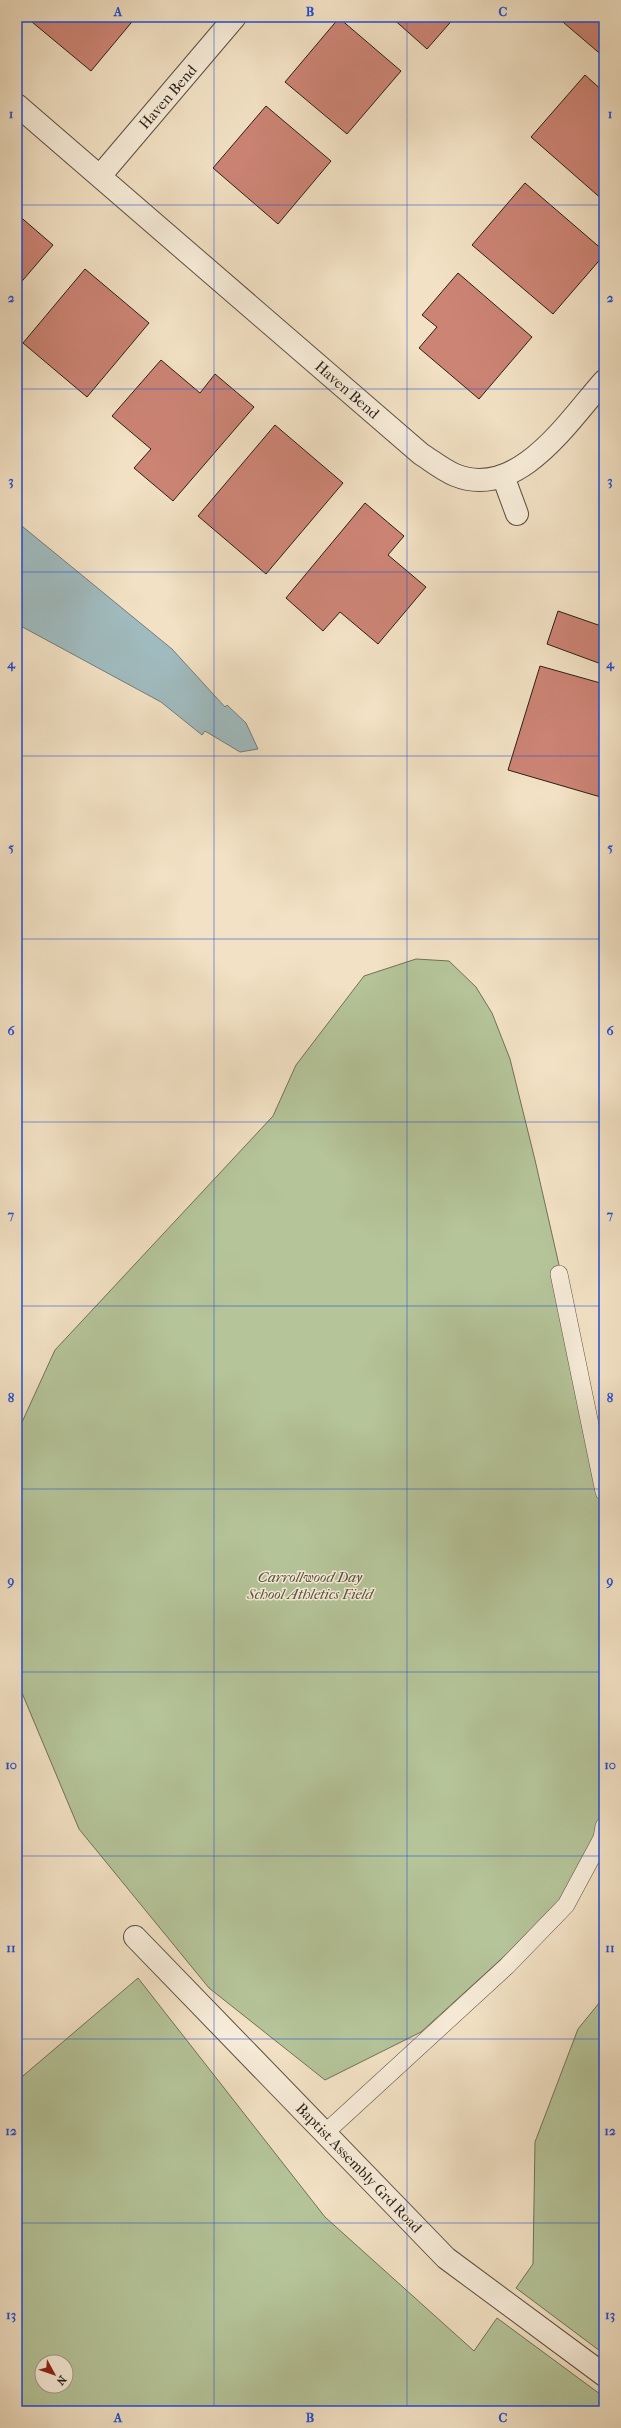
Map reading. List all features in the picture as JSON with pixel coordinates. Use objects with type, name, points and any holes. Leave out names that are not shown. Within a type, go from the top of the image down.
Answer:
[{"type":"street","name":"Haven Bend","points":[[100,176],[235,17]]},
{"type":"street","name":"Haven Bend","points":[[17,106],[421,454],[456,476],[480,480],[503,476],[528,464],[546,447],[604,381]]},
{"type":"street","points":[[503,476],[517,514]]},
{"type":"street","name":"Baptist Assembly Grd Road","points":[[135,1937],[446,2258],[604,2375]]},
{"type":"lane","points":[[559,1274],[604,1492]]},
{"type":"lane","points":[[325,2133],[507,1966],[566,1905],[602,1838],[604,1826]]},
{"type":"green space","name":"Carrollwood Day School Athletics Field","points":[[416,959],[449,961],[476,987],[492,1013],[510,1059],[570,1313],[604,1490],[604,1823],[586,1869],[532,1931],[421,2032],[325,2080],[209,1988],[79,1829],[17,1681],[17,1433],[55,1350],[273,1116],[296,1065],[364,976]]},
{"type":"green space","points":[[138,1978],[325,2217],[474,2351],[497,2318],[604,2397],[604,2411],[17,2411],[17,2081]]},
{"type":"green space","points":[[604,1997],[604,2354],[516,2288],[533,2264],[535,2142],[578,2029]]},
{"type":"water","points":[[17,522],[172,649],[225,707],[227,705],[246,723],[258,749],[240,752],[205,731],[202,735],[161,702],[17,624]]},
{"type":"building","points":[[26,17],[136,17],[91,71]]},
{"type":"building","points":[[391,17],[455,17],[427,49]]},
{"type":"building","points":[[557,17],[604,17],[604,57]]},
{"type":"building","points":[[339,18],[401,71],[347,134],[285,82]]},
{"type":"building","points":[[585,75],[604,92],[604,201],[531,137]]},
{"type":"building","points":[[266,106],[331,161],[278,224],[213,168]]},
{"type":"building","points":[[525,183],[604,251],[604,255],[553,314],[472,245]]},
{"type":"building","points":[[17,214],[53,245],[17,287]]},
{"type":"building","points":[[85,269],[149,323],[87,397],[23,343]]},
{"type":"building","points":[[458,273],[532,337],[479,399],[419,348],[437,327],[422,315]]},
{"type":"building","points":[[161,360],[200,393],[215,374],[254,407],[173,501],[134,468],[151,449],[112,416]]},
{"type":"building","points":[[275,425],[343,483],[266,574],[198,516]]},
{"type":"building","points":[[365,503],[404,536],[388,555],[426,587],[378,644],[340,612],[323,631],[286,598]]},
{"type":"building","points":[[558,611],[604,627],[604,665],[547,644]]},
{"type":"building","points":[[540,666],[604,684],[604,798],[508,770]]}]
